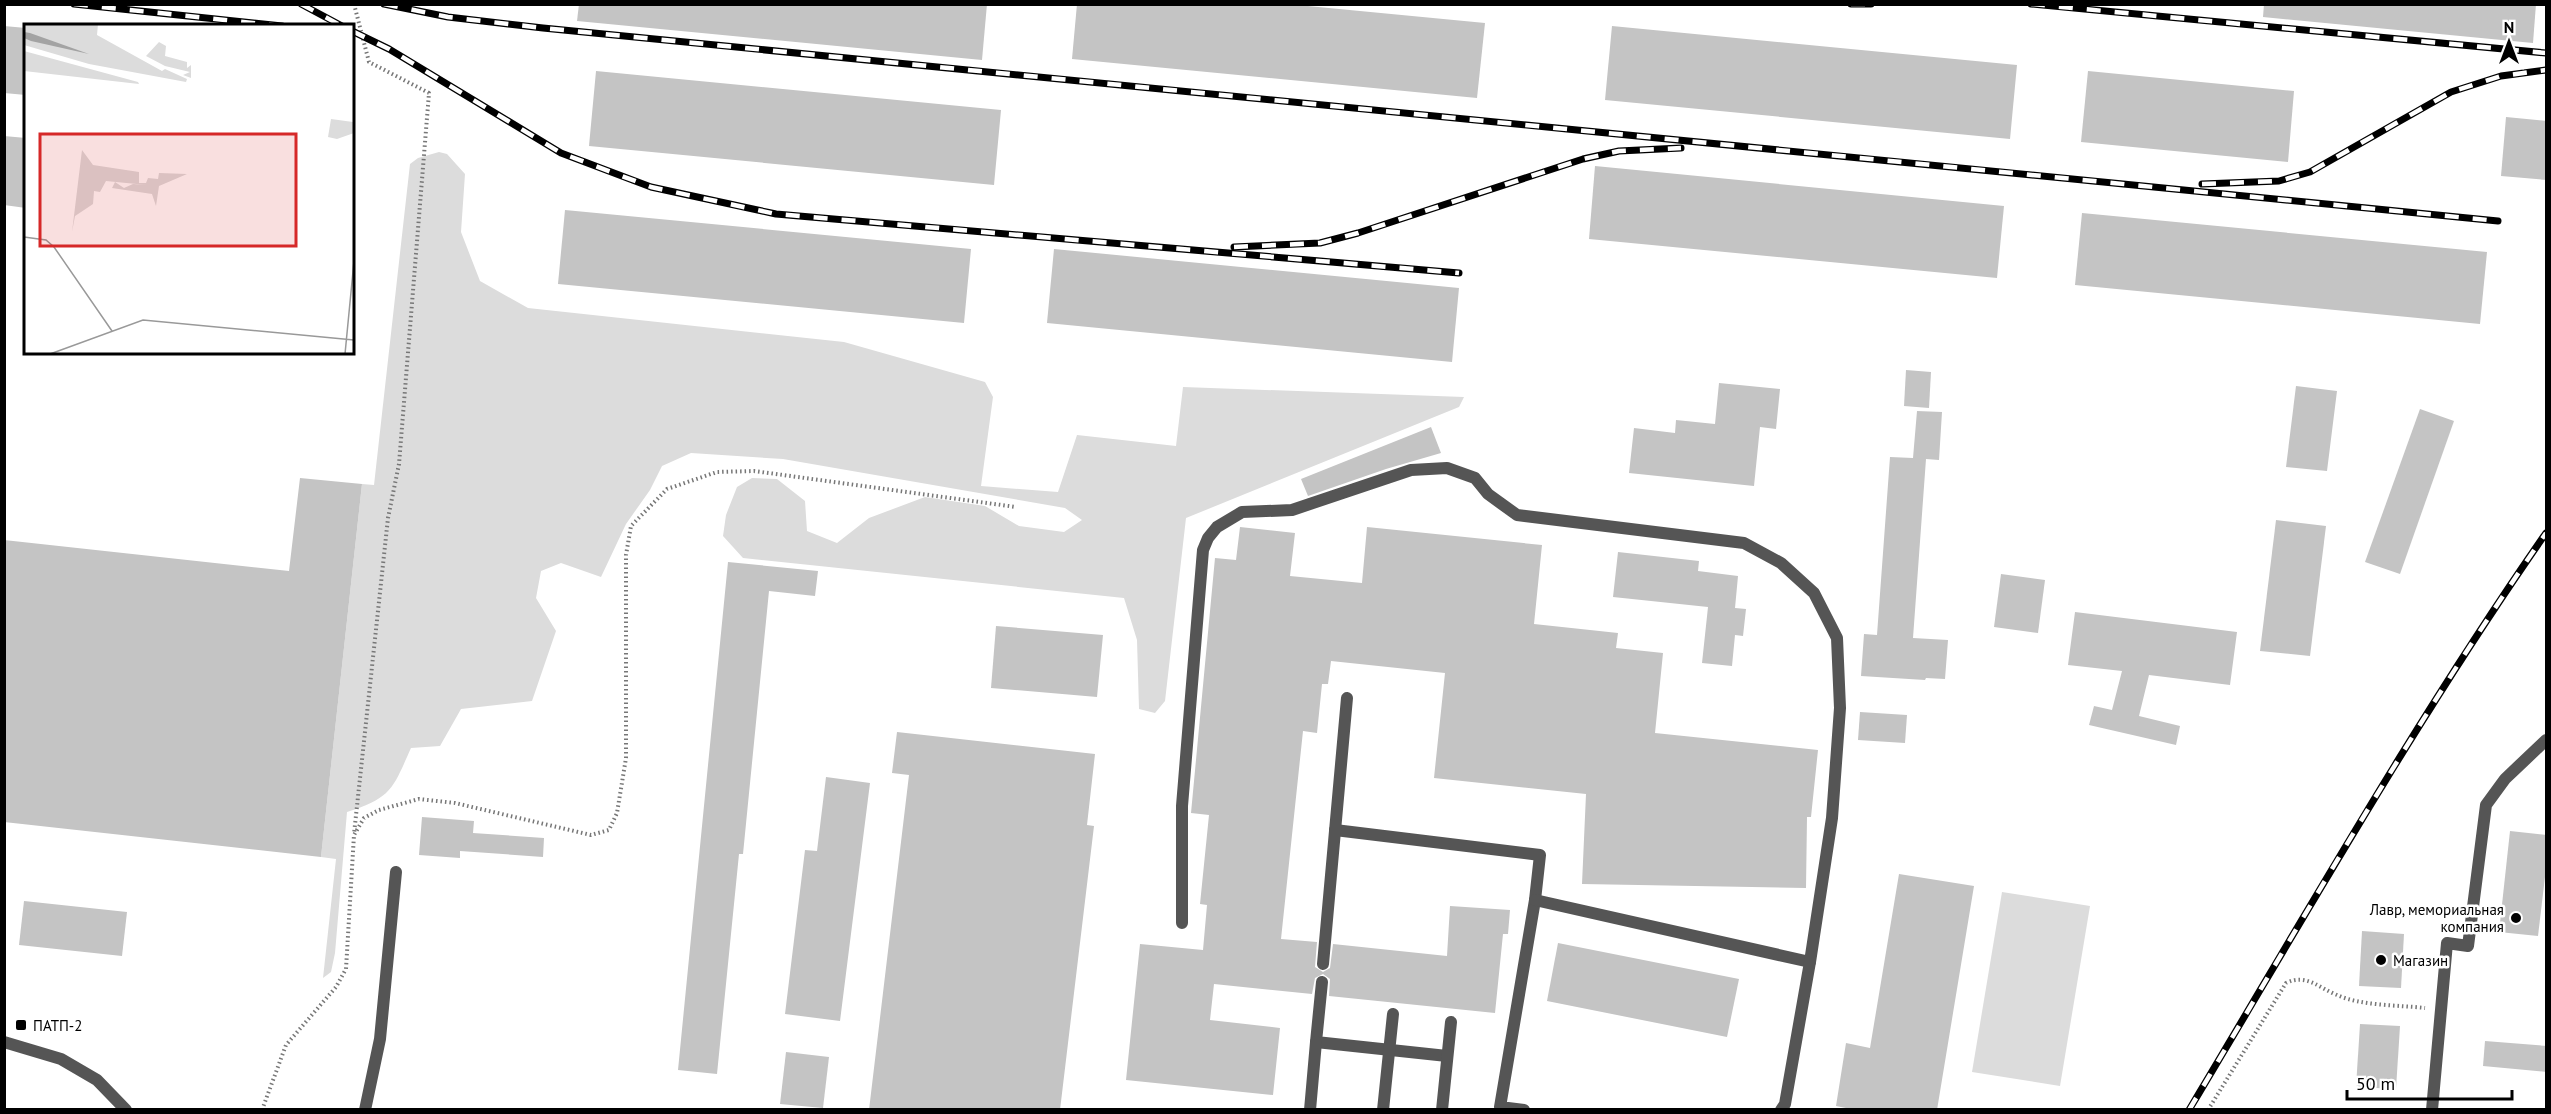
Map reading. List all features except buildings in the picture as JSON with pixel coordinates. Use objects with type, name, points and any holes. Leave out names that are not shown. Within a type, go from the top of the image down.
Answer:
[{"type":"street","points":[[1182,923],[1182,806],[1203,550],[1208,538],[1217,527],[1242,512],[1292,510],[1411,470],[1447,468],[1475,478],[1488,494],[1517,515],[1744,543],[1781,563],[1814,593],[1837,638],[1840,708],[1832,818],[1810,963],[1785,1104],[1781,1110]]},
{"type":"street","points":[[1323,964],[1347,698]]},
{"type":"street","points":[[2432,1110],[2447,944],[2468,946],[2486,805],[2505,779],[2547,740]]},
{"type":"street","points":[[1335,830],[1540,855],[1535,900],[1500,1107],[1524,1110]]},
{"type":"street","points":[[365,1110],[380,1040],[396,872]]},
{"type":"street","points":[[1535,900],[1810,963]]},
{"type":"street","points":[[1310,1110],[1322,982]]},
{"type":"street","points":[[1383,1110],[1393,1014]]},
{"type":"street","points":[[1442,1110],[1451,1022]]},
{"type":"street","points":[[4,1042],[61,1059],[97,1080],[126,1110]]},
{"type":"street","points":[[1316,1042],[1447,1056]]},
{"type":"path","points":[[262,1110],[286,1045],[336,987],[346,969],[354,835],[388,518],[399,464],[429,93],[369,62],[354,4]]},
{"type":"path","points":[[354,835],[364,818],[379,810],[419,799],[455,803],[591,835],[609,830],[617,813],[626,758],[627,555],[631,526],[668,489],[717,472],[754,471],[1016,507]]},
{"type":"path","points":[[2208,1110],[2286,983],[2294,979],[2303,979],[2338,996],[2378,1004],[2441,1009]]},
{"type":"shaded area","points":[[439,152],[447,154],[465,174],[461,232],[480,281],[528,308],[844,342],[985,382],[993,397],[981,486],[1058,492],[1077,435],[1176,446],[1183,387],[1464,397],[1459,407],[1186,518],[1165,701],[1155,713],[1139,709],[1137,640],[1124,598],[743,558],[723,536],[726,515],[737,487],[752,478],[777,479],[805,501],[807,531],[837,543],[869,518],[925,497],[985,506],[1019,526],[1064,532],[1082,520],[1065,508],[783,459],[691,453],[662,466],[650,490],[626,524],[601,577],[561,563],[541,571],[536,598],[556,631],[532,701],[461,709],[440,746],[411,748],[400,773],[389,790],[373,802],[347,812],[335,953],[331,972],[323,978],[336,859],[321,857],[362,484],[374,485],[410,164],[418,158]]},
{"type":"shaded area","points":[[2002,892],[2090,906],[2060,1086],[1972,1072]]},
{"type":"railway","points":[[74,4],[263,24]]},
{"type":"railway","points":[[301,4],[338,24]]},
{"type":"railway","points":[[384,4],[448,17],[543,28],[2498,221]]},
{"type":"railway","points":[[1851,4],[1871,4]]},
{"type":"railway","points":[[2031,4],[2546,53]]},
{"type":"railway","points":[[354,32],[389,49],[561,153],[651,187],[776,214],[1459,273]]},
{"type":"railway","points":[[2202,184],[2279,181],[2310,172],[2451,92],[2501,76],[2546,70]]},
{"type":"railway","points":[[1234,247],[1320,243],[1358,233],[1583,159],[1619,151],[1681,148]]},
{"type":"railway","points":[[2189,1110],[2407,746],[2498,603],[2546,533]]},
{"type":"place","name":"Лавр, мемориальная компания","points":[[2516,918]]},
{"type":"place","name":"Магазин","points":[[2381,960]]},
{"type":"place","name":"ПАТП-2","points":[[21,1025]]}]
